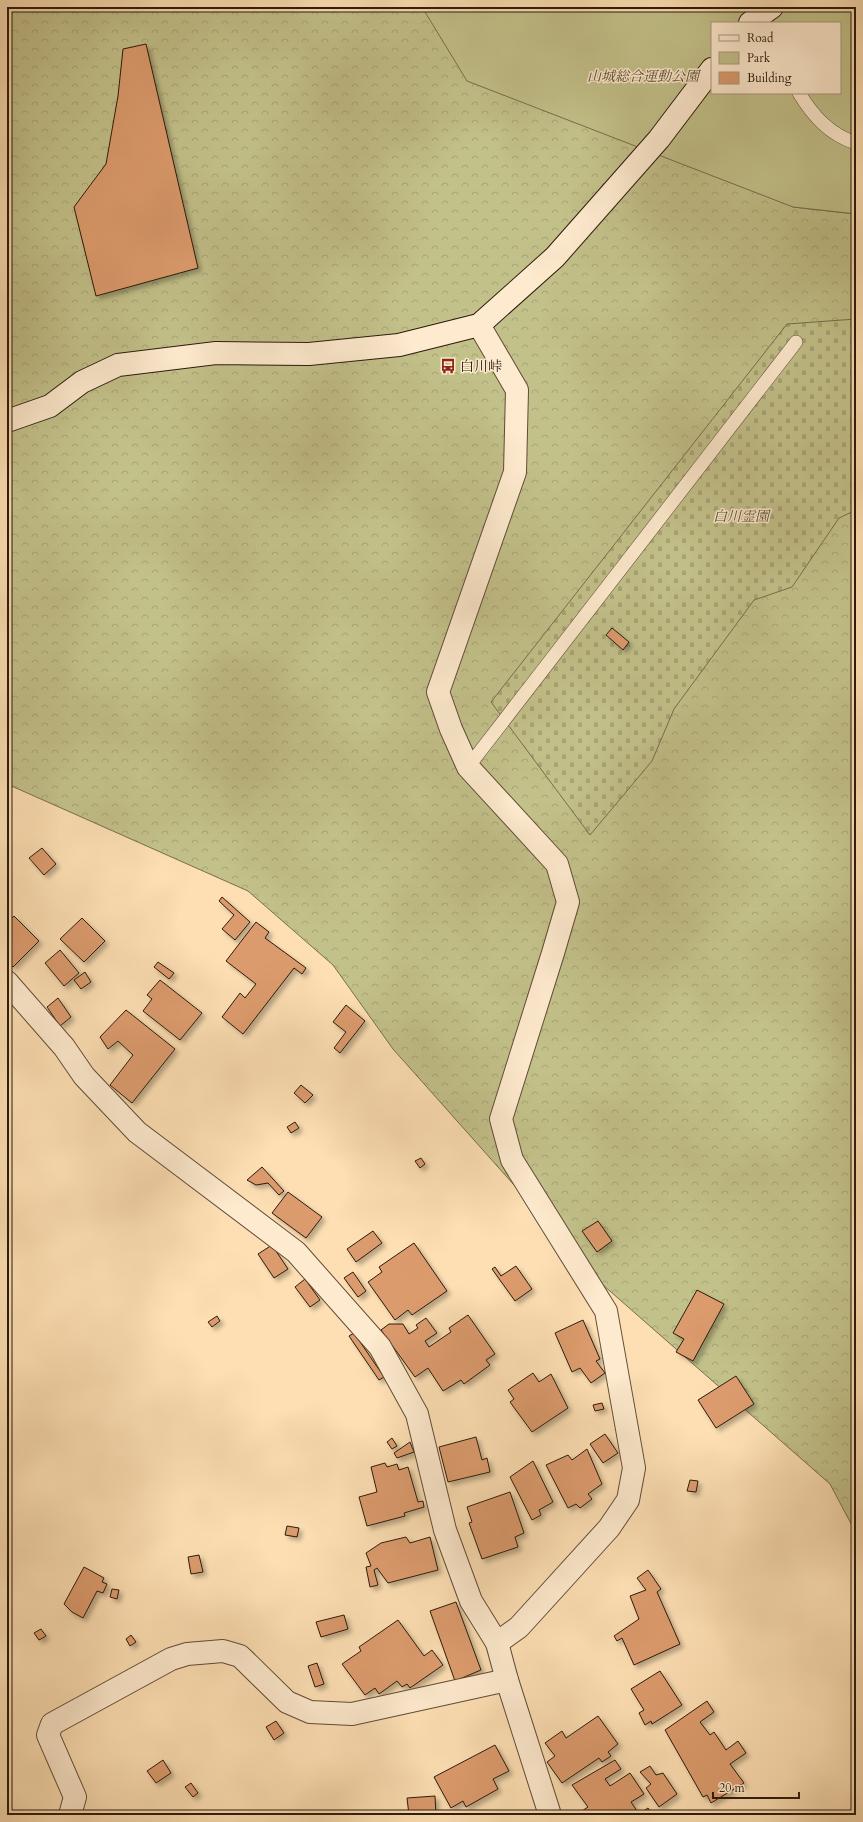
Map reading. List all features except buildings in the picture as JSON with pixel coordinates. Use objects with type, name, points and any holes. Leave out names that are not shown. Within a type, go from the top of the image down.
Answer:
[{"type":"street","points":[[7,421],[50,406],[82,382],[118,364],[216,353],[309,354],[399,345],[479,325],[555,257],[659,139],[711,70]]},
{"type":"street","points":[[479,325],[517,390],[515,472],[438,692],[451,729],[468,767],[557,864],[568,902],[501,1119],[512,1160],[606,1310],[634,1468],[628,1500],[609,1528],[519,1627],[497,1643]]},
{"type":"street","points":[[7,982],[64,1046],[84,1076],[137,1132],[296,1252],[380,1347],[417,1414],[445,1530],[471,1601],[497,1643],[507,1680],[550,1815]]},
{"type":"street","points":[[70,1815],[75,1797],[48,1735],[52,1724],[171,1659],[187,1654],[224,1651],[240,1656],[287,1702],[310,1712],[352,1714],[507,1680]]},
{"type":"lane","points":[[800,94],[812,112],[825,126],[845,139],[856,143]]},
{"type":"lane","points":[[468,767],[796,342]]},
{"type":"green space","points":[[7,7],[544,7],[793,207],[856,214],[856,1533],[830,1484],[603,1285],[393,1049],[333,965],[248,891],[7,784]]},
{"type":"green space","name":"山城総合運動公園","points":[[422,7],[856,7],[856,214],[793,207],[467,81]]},
{"type":"green space","name":"白川霊園","points":[[856,319],[856,510],[839,518],[792,587],[754,600],[674,709],[652,761],[590,835],[491,702],[787,324]]},
{"type":"place","name":"白川峠","points":[[448,366]]}]
